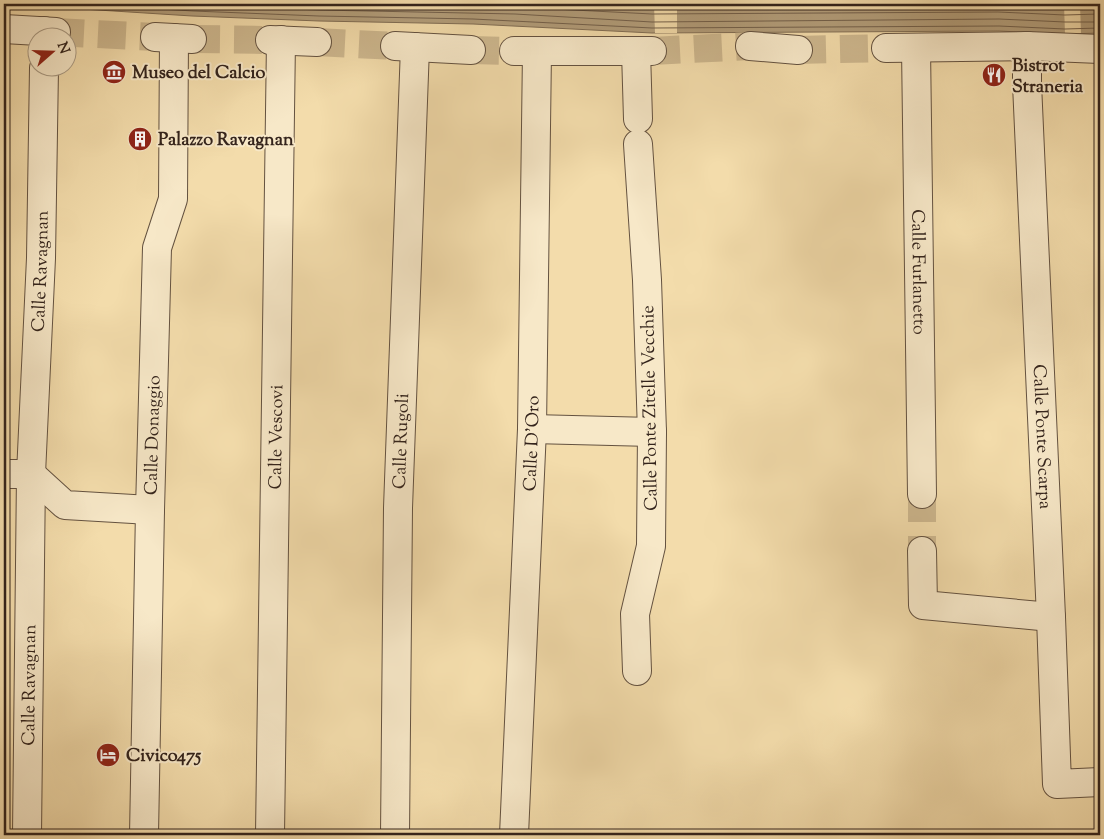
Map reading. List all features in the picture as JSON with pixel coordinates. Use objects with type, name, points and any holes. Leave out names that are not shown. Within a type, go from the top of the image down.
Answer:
[{"type":"street","points":[[4,29],[28,32]]},
{"type":"street","name":"Calle Donaggio","points":[[144,835],[156,248],[172,199],[173,38]]},
{"type":"street","name":"Calle Vescovi","points":[[270,835],[275,40],[317,42]]},
{"type":"street","name":"Calle Rugoli","points":[[395,835],[405,46],[471,50]]},
{"type":"street","points":[[750,46],[798,50]]},
{"type":"street","points":[[886,48],[1027,46],[1100,49]]},
{"type":"street","name":"Calle Ponte Scarpa","points":[[1027,46],[1051,617],[1056,784],[1100,782]]},
{"type":"street","name":"Calle Furlanetto","points":[[916,48],[922,494]]},
{"type":"street","name":"Calle Ponte Zitelle Vecchie","points":[[525,51],[644,51],[638,131],[647,280],[652,432],[651,546],[635,614],[637,670]]},
{"type":"street","name":"Calle D'Oro","points":[[514,835],[532,429],[525,51]]},
{"type":"street","name":"Calle Ravagnan","points":[[27,835],[31,474],[40,258],[44,78]]},
{"type":"street","points":[[532,429],[652,432]]},
{"type":"street","points":[[4,474],[31,474],[66,504],[150,510]]},
{"type":"street","points":[[922,550],[922,604],[1051,617]]},
{"type":"water","points":[[4,4],[1100,4],[1100,33],[1065,34],[999,31],[652,33],[473,24],[192,16]]},
{"type":"pier","points":[[654,4],[677,4],[677,33],[655,33]]},
{"type":"pier","points":[[1064,4],[1080,4],[1081,33],[1065,34]]},
{"type":"tunnel","points":[[78,33],[155,37]]},
{"type":"tunnel","points":[[192,39],[270,40]]},
{"type":"tunnel","points":[[317,42],[395,46]]},
{"type":"tunnel","points":[[652,51],[750,46]]},
{"type":"tunnel","points":[[798,50],[886,48]]},
{"type":"tunnel","points":[[471,50],[514,51]]},
{"type":"tunnel","points":[[922,494],[922,551]]},
{"type":"place","name":"Museo del Calcio","points":[[114,72]]},
{"type":"place","name":"Bistrot Straneria","points":[[994,75]]},
{"type":"place","name":"Palazzo Ravagnan","points":[[140,139]]},
{"type":"place","name":"Civico475","points":[[108,755]]}]
